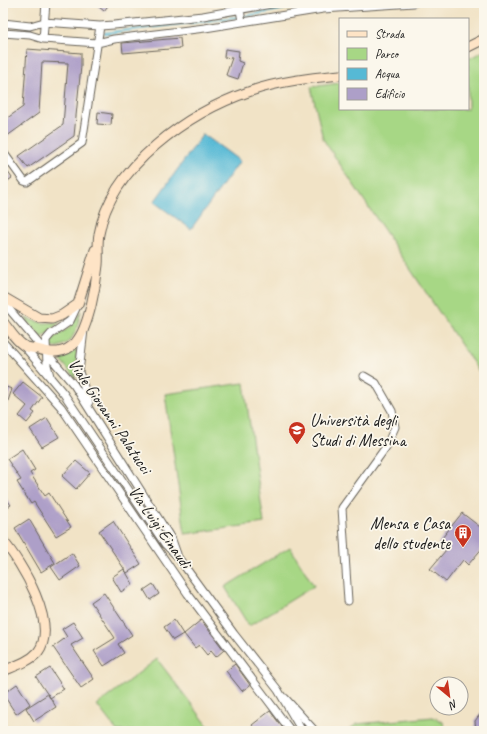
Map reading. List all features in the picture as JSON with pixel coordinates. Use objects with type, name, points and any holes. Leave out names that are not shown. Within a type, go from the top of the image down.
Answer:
[{"type":"main road","points":[[469,46],[484,39]]},
{"type":"main road","points":[[3,296],[32,315],[46,319],[62,316],[78,304],[103,218],[115,193],[137,164],[157,145],[177,128],[205,111],[241,94],[292,80],[339,74]]},
{"type":"main road","points":[[22,345],[46,352],[58,353],[75,343],[85,328],[96,279],[98,239]]},
{"type":"main road","name":"Viale Giovanni Palatucci","points":[[3,322],[22,345]]},
{"type":"main road","points":[[3,541],[18,561],[31,586],[43,617],[46,632],[43,643],[34,655],[23,663],[3,671]]},
{"type":"street","points":[[43,39],[46,3]]},
{"type":"street","points":[[3,23],[30,26],[44,22],[100,26],[203,16],[239,6],[277,3]]},
{"type":"street","points":[[3,33],[30,35],[43,39],[97,44],[114,39],[242,22],[323,9],[414,3]]},
{"type":"street","points":[[268,4],[271,17]]},
{"type":"street","points":[[239,6],[242,22]]},
{"type":"street","points":[[3,152],[24,182],[27,182],[82,143],[100,26]]},
{"type":"street","name":"Viale Giovanni Palatucci","points":[[3,302],[74,384],[172,540],[178,556]]},
{"type":"street","points":[[50,378],[46,352],[46,340],[51,334],[70,321],[78,304]]},
{"type":"street","points":[[85,328],[79,372],[93,413]]},
{"type":"street","name":"Via Luigi Einaudi","points":[[3,342],[61,407],[183,588],[291,731]]},
{"type":"street","name":"Viale Giovanni Palatucci","points":[[22,345],[71,405],[164,544],[178,556],[234,634],[278,690]]},
{"type":"street","points":[[348,601],[342,508],[386,447],[395,427],[392,411],[376,383],[364,376]]},
{"type":"street","points":[[278,690],[302,731]]},
{"type":"street","points":[[278,690],[300,712],[315,731]]},
{"type":"green space","points":[[484,51],[484,379],[323,139],[311,87],[339,83],[339,110],[469,110],[469,58]]},
{"type":"green space","points":[[81,311],[73,337],[58,347],[50,348],[49,346],[52,339],[70,327]]},
{"type":"green space","points":[[25,318],[43,323],[60,322],[42,338]]},
{"type":"green space","points":[[77,349],[75,378],[59,358],[70,354]]},
{"type":"green space","points":[[244,383],[264,523],[185,534],[165,394]]},
{"type":"green space","points":[[290,547],[314,586],[249,626],[225,587]]},
{"type":"green space","points":[[157,659],[212,731],[117,731],[97,705]]},
{"type":"green space","points":[[433,717],[443,722],[446,731],[346,731],[357,724]]},
{"type":"water","points":[[203,134],[240,161],[191,229],[154,202]]},
{"type":"building","points":[[94,3],[110,3],[104,11]]},
{"type":"building","points":[[180,38],[181,48],[123,53],[122,43]]},
{"type":"building","points":[[27,49],[81,53],[74,136],[28,168],[19,156],[63,125],[68,63],[42,62],[39,113],[3,139],[3,121],[23,107]]},
{"type":"building","points":[[225,49],[239,51],[238,61],[243,63],[238,79],[226,75],[232,58],[224,57]]},
{"type":"building","points":[[98,112],[112,114],[111,125],[97,124]]},
{"type":"building","points":[[3,165],[12,178],[3,184]]},
{"type":"building","points":[[23,382],[42,397],[32,411],[35,413],[27,423],[19,416],[27,406],[13,394]]},
{"type":"building","points":[[3,386],[12,389],[4,413],[3,413]]},
{"type":"building","points":[[47,418],[59,437],[42,447],[30,429]]},
{"type":"building","points":[[22,449],[35,470],[30,473],[45,496],[49,493],[71,527],[56,536],[34,502],[31,504],[17,482],[21,480],[7,459]]},
{"type":"building","points":[[76,461],[90,473],[76,489],[62,476]]},
{"type":"building","points":[[3,494],[11,505],[3,510]]},
{"type":"building","name":"Mensa e Casa dello studente","points":[[462,513],[484,530],[484,546],[468,565],[463,560],[446,582],[430,569],[446,550],[438,543]]},
{"type":"building","points":[[29,519],[55,563],[41,572],[15,528]]},
{"type":"building","points":[[113,521],[141,564],[127,573],[99,531]]},
{"type":"building","points":[[72,553],[80,566],[60,580],[51,567]]},
{"type":"building","points":[[124,569],[133,584],[121,592],[112,577]]},
{"type":"building","points":[[153,584],[159,594],[150,600],[144,590]]},
{"type":"building","points":[[104,593],[132,635],[118,644],[124,653],[104,666],[94,651],[115,638],[91,602]]},
{"type":"building","points":[[174,620],[183,634],[173,640],[164,627]]},
{"type":"building","points":[[201,620],[224,650],[216,657],[211,651],[207,655],[199,645],[195,648],[184,634]]},
{"type":"building","points":[[73,622],[83,638],[71,645],[94,679],[81,688],[53,647],[67,637],[62,629]]},
{"type":"building","points":[[235,664],[250,685],[242,691],[226,671]]},
{"type":"building","points":[[50,668],[64,689],[50,698],[36,677]]},
{"type":"building","points":[[17,684],[30,704],[16,714],[3,694]]},
{"type":"building","points":[[48,694],[56,707],[34,721],[26,708]]},
{"type":"building","points":[[484,709],[484,731],[476,731],[475,721]]},
{"type":"building","points":[[270,711],[285,731],[256,731],[252,725]]},
{"type":"waterway","points":[[105,33],[246,16],[316,3]]},
{"type":"place","name":"Università degli Studi di Messina","points":[[297,445]]},
{"type":"place","name":"Mensa e Casa dello studente","points":[[463,548]]}]
